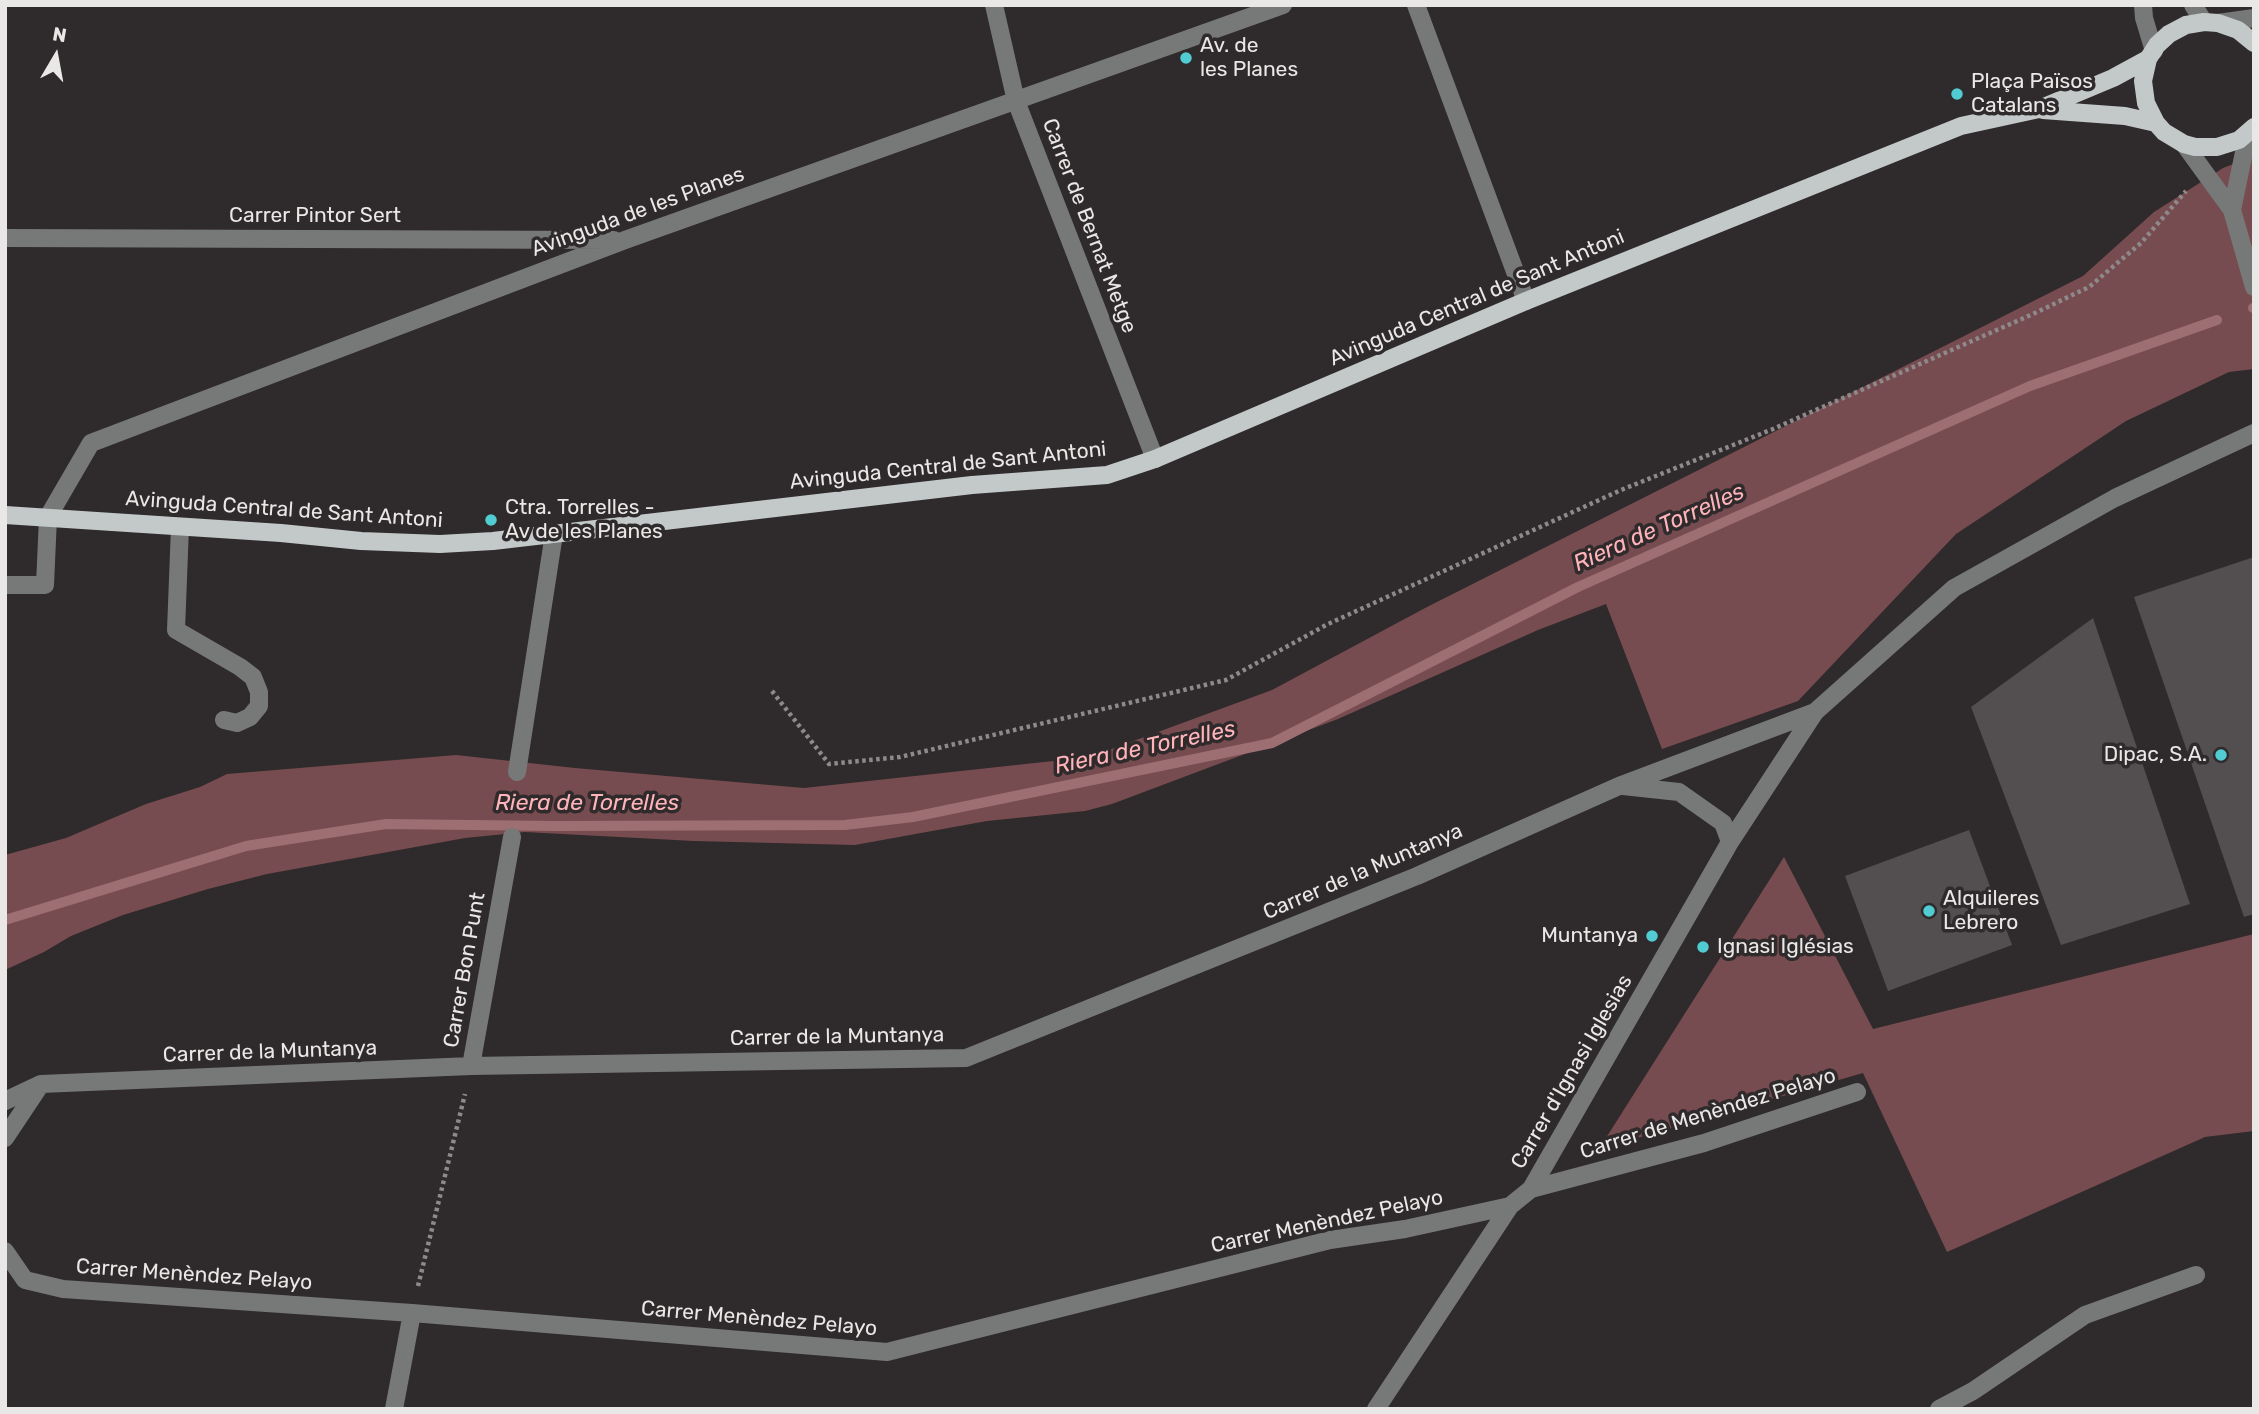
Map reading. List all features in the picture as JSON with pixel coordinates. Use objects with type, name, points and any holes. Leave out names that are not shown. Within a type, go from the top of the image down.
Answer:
[{"type":"main road","name":"Avinguda Central de Sant Antoni","points":[[5,515],[361,541],[440,544],[493,541],[972,485],[1107,475],[1155,459],[1526,301],[1961,126],[2039,109],[2113,78],[2151,55],[2169,34],[2186,25],[2211,22]]},
{"type":"main road","points":[[2211,22],[2238,30],[2254,43]]},
{"type":"main road","points":[[2151,55],[2143,81],[2143,92],[2150,114],[2164,132],[2184,144],[2217,148],[2239,139],[2251,130]]},
{"type":"main road","name":"Avinguda Central de Sant Antoni","points":[[2039,109],[2125,116],[2156,123]]},
{"type":"street","name":"Carrer de Bernat Metge","points":[[995,5],[1016,101],[1155,459]]},
{"type":"street","name":"Avinguda de les Planes","points":[[48,517],[92,443],[625,240],[1283,5]]},
{"type":"street","points":[[1416,5],[1526,301]]},
{"type":"street","points":[[2143,5],[2151,55]]},
{"type":"street","points":[[2193,5],[2211,22],[2254,18]]},
{"type":"street","points":[[2232,209],[2251,130]]},
{"type":"street","points":[[2184,144],[2232,209],[2254,288]]},
{"type":"street","name":"Carrer Pintor Sert","points":[[5,238],[625,240]]},
{"type":"street","points":[[1815,712],[1954,588],[2115,498],[2254,433]]},
{"type":"street","points":[[5,585],[45,585],[48,517]]},
{"type":"street","points":[[180,527],[176,630],[240,667],[253,677],[259,691],[259,706],[250,718],[237,723],[224,720]]},
{"type":"street","points":[[517,772],[554,534]]},
{"type":"street","name":"Carrer de la Muntanya","points":[[5,1101],[41,1084],[471,1066],[966,1058],[1417,876],[1619,786],[1815,712]]},
{"type":"street","name":"Carrer d'Ignasi Iglesias","points":[[1376,1409],[1510,1206],[1531,1189],[1730,842],[1815,712]]},
{"type":"street","name":"Carrer de la Muntanya","points":[[1619,786],[1679,792],[1723,823],[1730,842]]},
{"type":"street","name":"Carrer Bon Punt","points":[[471,1066],[512,837]]},
{"type":"street","points":[[5,1138],[41,1084]]},
{"type":"street","name":"Carrer de Menèndez Pelayo","points":[[1531,1189],[1704,1143],[1857,1092]]},
{"type":"street","name":"Carrer Menèndez Pelayo","points":[[5,1251],[25,1280],[63,1289],[412,1313],[887,1352],[1330,1240],[1405,1228],[1510,1206]]},
{"type":"street","points":[[1939,1409],[1973,1391],[2085,1315],[2196,1275]]},
{"type":"street","points":[[394,1409],[412,1313]]},
{"type":"path","points":[[772,691],[829,764],[900,757],[1226,680],[1328,624],[1621,490],[1773,429],[2089,287],[2141,243],[2204,173]]},
{"type":"path","name":"Carrer Bon Punt","points":[[412,1313],[471,1066]]},
{"type":"shaded area","points":[[2254,156],[2254,369],[2229,372],[2126,421],[1956,534],[1798,701],[1662,749],[1606,604],[1538,630],[1338,719],[1112,804],[1085,811],[987,821],[855,845],[694,841],[525,832],[465,838],[267,874],[208,889],[123,915],[71,936],[5,970],[5,855],[66,838],[146,804],[200,787],[227,774],[456,755],[804,788],[1090,757],[1272,690],[1427,607],[2083,276],[2154,212],[2223,168]]},
{"type":"shaded area","points":[[1784,857],[1873,1029],[2254,934],[2254,1131],[2205,1137],[1947,1252],[1863,1073],[1599,1149]]},
{"type":"building","name":"Dipac, S.A.","points":[[2254,557],[2254,914],[2244,917],[2134,597]]},
{"type":"building","points":[[2093,618],[2190,904],[2061,945],[1971,707]]},
{"type":"building","name":"Alquileres Lebrero","points":[[1969,830],[2012,945],[1888,991],[1845,876]]},
{"type":"waterway","name":"Riera de Torrelles","points":[[5,920],[246,846],[386,824],[845,825],[913,817],[1272,743],[1578,587],[2030,386],[2217,320]]},
{"type":"place","name":"Av. de les Planes","points":[[1186,58]]},
{"type":"place","name":"Plaça Països Catalans","points":[[1957,94]]},
{"type":"place","name":"Ctra. Torrelles - Av de les Planes","points":[[491,520]]},
{"type":"place","name":"Dipac, S.A.","points":[[2221,755]]},
{"type":"place","name":"Alquileres Lebrero","points":[[1929,911]]},
{"type":"place","name":"Muntanya","points":[[1652,936]]},
{"type":"place","name":"Ignasi Iglésias","points":[[1703,947]]}]
